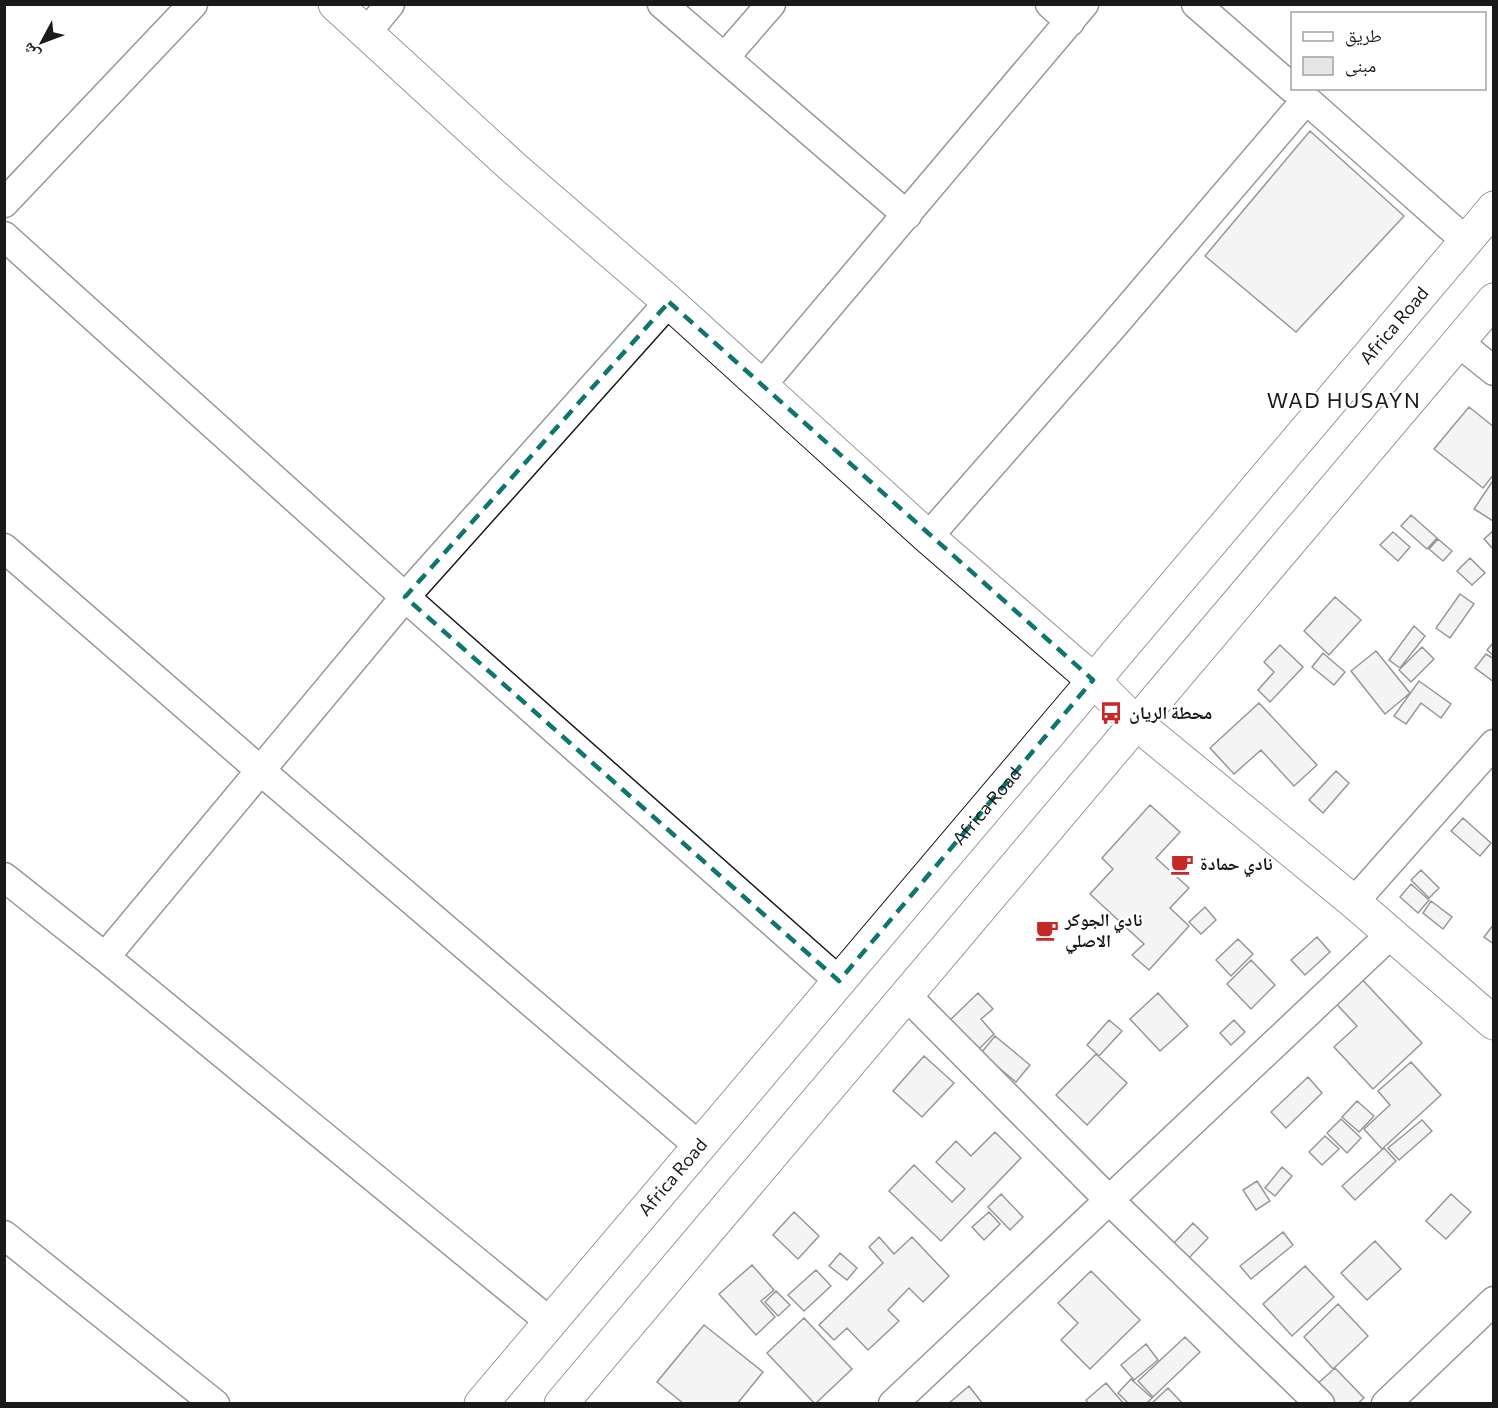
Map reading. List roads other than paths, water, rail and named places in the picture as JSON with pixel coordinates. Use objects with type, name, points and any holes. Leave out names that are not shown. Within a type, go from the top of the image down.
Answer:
[{"type":"street","points":[[4,203],[193,4]]},
{"type":"street","points":[[335,4],[515,169],[669,302],[928,537],[1093,680],[1136,723],[1354,902],[1494,1023]]},
{"type":"street","points":[[367,32],[390,4]]},
{"type":"street","points":[[662,4],[907,215]]},
{"type":"street","points":[[725,57],[771,4]]},
{"type":"street","points":[[1196,4],[1291,87]]},
{"type":"street","points":[[762,385],[907,215],[1068,10]]},
{"type":"street","points":[[928,537],[1114,325],[1297,92],[1466,241]]},
{"type":"street","name":"Africa Road","points":[[481,1404],[1494,208]]},
{"type":"street","points":[[4,236],[405,597],[839,981]]},
{"type":"street","points":[[561,1404],[1494,300]]},
{"type":"street","points":[[105,957],[405,597],[669,302]]},
{"type":"street","points":[[1458,342],[1494,371]]},
{"type":"street","points":[[4,548],[699,1146]]},
{"type":"street","points":[[1354,902],[1494,744]]},
{"type":"street","points":[[4,877],[550,1322]]},
{"type":"street","points":[[893,1404],[1391,934]]},
{"type":"street","points":[[906,995],[1108,1199],[1320,1404]]},
{"type":"street","points":[[4,1235],[215,1404]]},
{"type":"street","points":[[1386,1404],[1494,1301]]},
{"type":"place","name":"محطة الريان","points":[[1111,713]]},
{"type":"place","name":"نادي حمادة","points":[[1182,864]]},
{"type":"place","name":"نادي الجوكر الاصلي","points":[[1047,930]]},
{"type":"district","name":"WAD HUSAYN","points":[[1344,401]]}]
